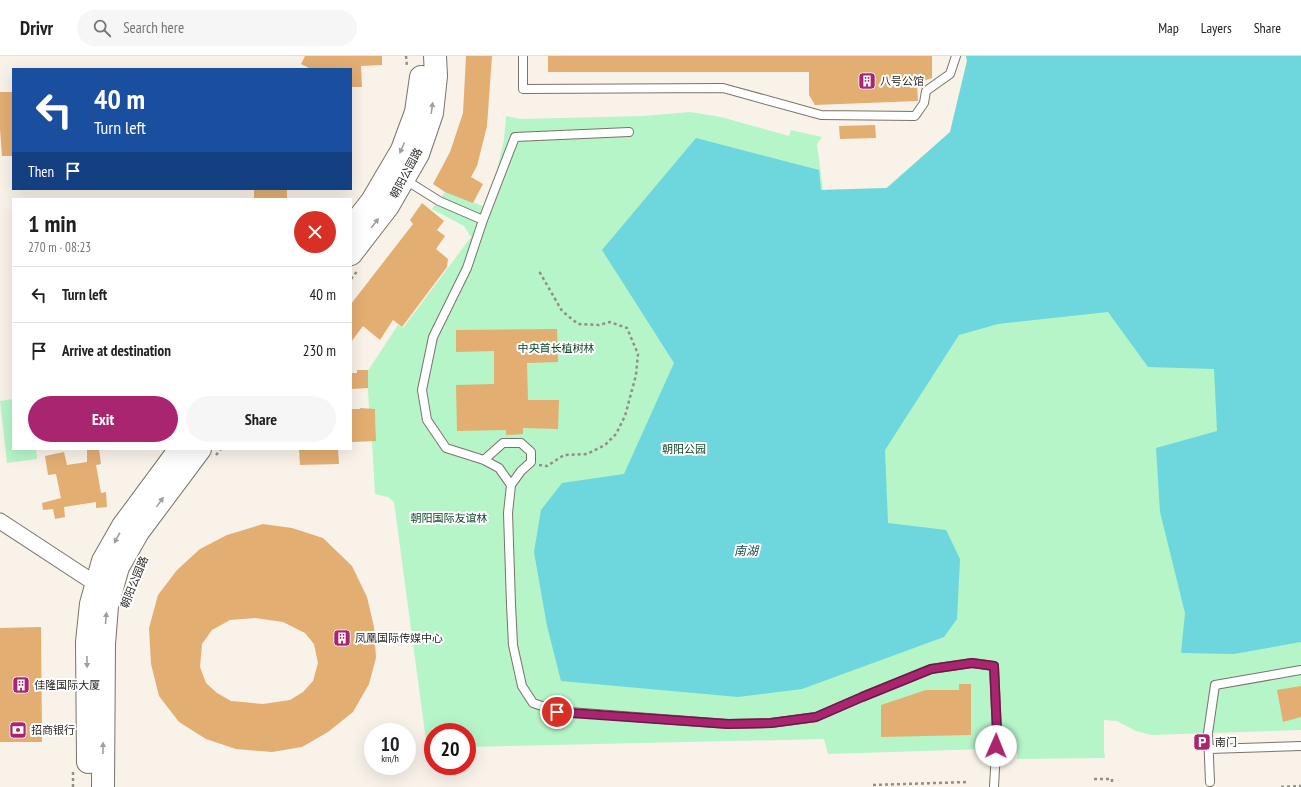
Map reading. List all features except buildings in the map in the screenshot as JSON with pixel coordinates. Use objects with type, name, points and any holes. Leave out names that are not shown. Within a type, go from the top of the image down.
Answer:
[{"type":"main road","name":"朝阳公园路","points":[[352,253],[388,206],[418,154],[432,113],[436,76],[436,56]]},
{"type":"main road","name":"朝阳公园路","points":[[352,227],[372,201],[402,150],[416,112],[421,76],[414,63]]},
{"type":"main road","points":[[89,787],[87,642],[90,604],[103,561],[123,526],[179,450]]},
{"type":"main road","name":"朝阳公园路","points":[[103,787],[104,644],[107,606],[118,567],[138,532],[206,455]]},
{"type":"street","points":[[0,522],[96,584]]},
{"type":"lane","points":[[523,56],[523,89],[723,88],[820,115],[915,116],[924,103],[926,91],[950,74],[956,56]]},
{"type":"lane","points":[[511,485],[499,468],[484,460],[446,448],[427,420],[422,390],[433,337],[467,268],[483,220],[515,137],[629,132]]},
{"type":"lane","points":[[403,179],[439,200],[483,220]]},
{"type":"lane","points":[[484,460],[502,443],[521,443],[531,452],[531,462],[520,471],[511,485],[508,513],[513,645],[522,686],[533,702],[557,712],[728,724],[771,723],[816,717],[931,669],[972,663],[994,666],[997,732],[994,787]]},
{"type":"lane","points":[[1210,782],[1208,733],[1215,685],[1301,670]]},
{"type":"lane","points":[[1209,749],[1301,746]]},
{"type":"path","points":[[406,56],[414,63]]},
{"type":"path","points":[[531,462],[547,466],[564,455],[588,454],[604,445],[616,434],[625,416],[636,375],[638,354],[627,328],[610,322],[598,325],[578,324],[562,311],[539,271]]},
{"type":"path","points":[[206,455],[218,450]]},
{"type":"path","name":"朝阳公园路","points":[[130,589],[141,563]]},
{"type":"path","points":[[1094,779],[1112,779],[1112,784]]},
{"type":"path","points":[[873,785],[968,782]]},
{"type":"path","points":[[1281,787],[1301,786]]},
{"type":"green space","name":"朝阳公园","points":[[966,56],[1301,56],[1301,730],[1151,735],[1136,731],[1117,721],[1104,720],[1105,758],[1017,759],[1017,748],[828,754],[824,739],[476,747],[476,723],[424,723],[424,726],[394,502],[388,497],[375,494],[372,441],[376,441],[375,409],[369,409],[367,372],[398,325],[403,328],[471,237],[464,226],[432,209],[445,192],[483,206],[497,170],[504,140],[506,116],[521,119],[643,116],[690,112],[721,117],[789,136],[791,130],[822,137],[817,144],[823,190],[886,188],[950,132],[967,61]]},
{"type":"green space","points":[[12,399],[12,450],[36,450],[37,459],[7,463],[0,401]]},
{"type":"water","name":"南湖","points":[[966,56],[1301,56],[1301,642],[1234,654],[1181,653],[1185,613],[1160,512],[1156,448],[1217,431],[1214,369],[1148,367],[1108,312],[998,324],[959,335],[885,450],[888,523],[946,530],[960,559],[957,619],[944,637],[802,689],[738,697],[561,681],[547,626],[534,552],[541,510],[562,483],[624,474],[674,363],[602,250],[696,138],[819,170],[821,190],[887,188],[950,132],[967,61]]},
{"type":"place","name":"八号公馆","points":[[867,81]]},
{"type":"place","name":"凤凰国际传媒中心","points":[[342,638]]},
{"type":"place","name":"佳隆国际大厦","points":[[21,685]]},
{"type":"place","name":"招商银行","points":[[18,730]]},
{"type":"place","name":"南门","points":[[1202,742]]},
{"type":"route","points":[[557,712],[728,724],[771,723],[816,717],[931,669],[972,663],[994,666],[997,732],[996,746]]},
{"type":"park label","name":"中央首长植树林","points":[[556,348]]},
{"type":"park label","name":"朝阳国际友谊林","points":[[449,518]]}]
